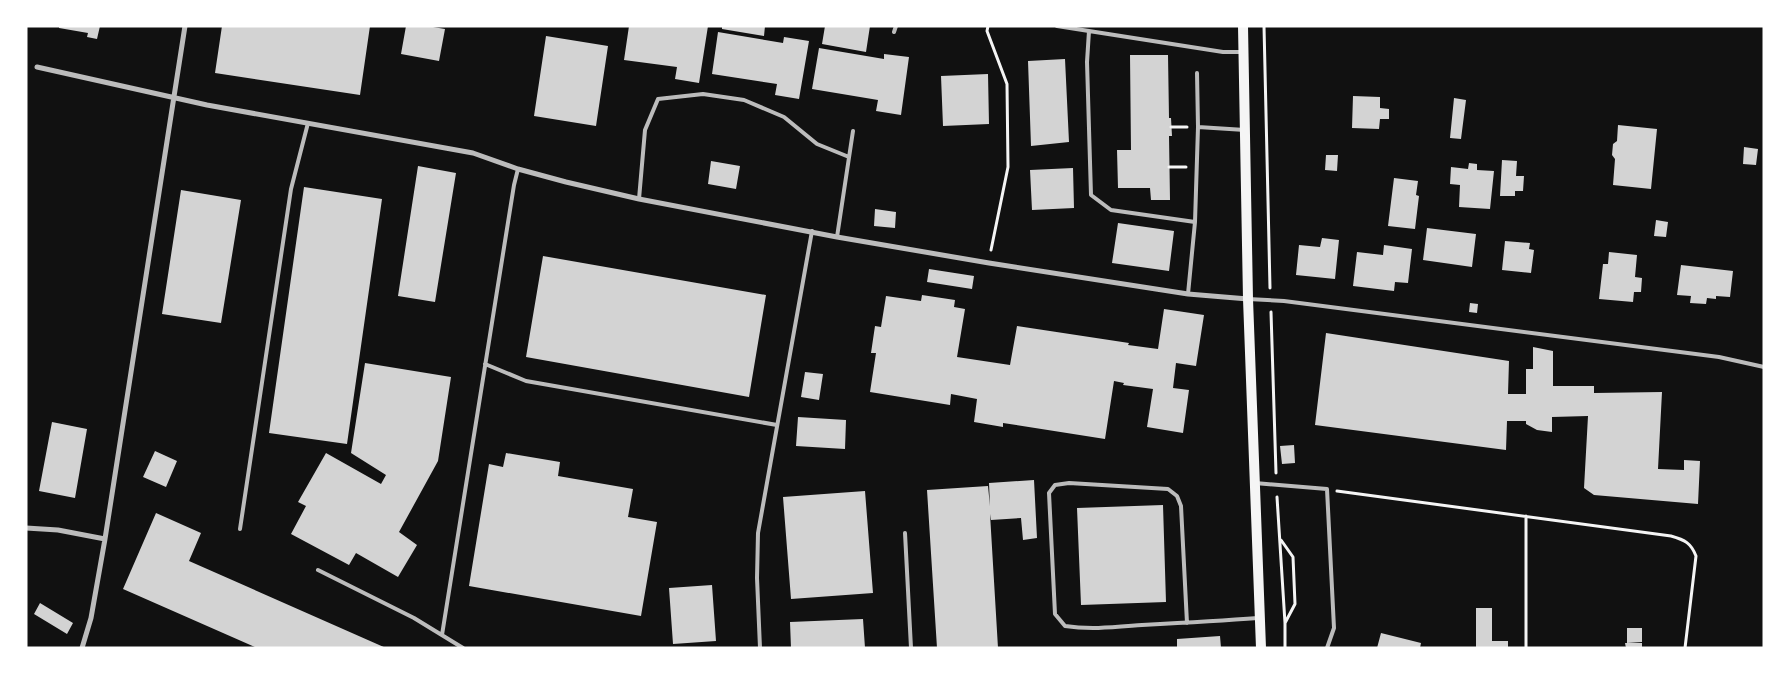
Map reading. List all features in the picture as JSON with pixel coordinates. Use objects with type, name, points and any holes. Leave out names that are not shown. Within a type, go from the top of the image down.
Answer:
[{"type":"main road","points":[[1243,26],[1248,299],[1261,648]]},
{"type":"street","points":[[82,648],[91,618],[105,540],[186,26]]},
{"type":"street","points":[[38,67],[175,99],[473,153],[518,169],[639,199],[837,237],[1188,294],[1248,299]]},
{"type":"street","points":[[26,528],[58,530],[105,540]]},
{"type":"lane","points":[[894,32],[896,26]]},
{"type":"lane","points":[[1057,26],[1223,52],[1243,52]]},
{"type":"lane","points":[[1089,31],[1087,62],[1091,195],[1111,210],[1195,222]]},
{"type":"lane","points":[[1188,294],[1195,222],[1198,127],[1197,73]]},
{"type":"lane","points":[[639,199],[645,130],[658,100],[703,94],[744,100],[784,117],[817,144],[849,157]]},
{"type":"lane","points":[[240,530],[291,189],[308,123]]},
{"type":"lane","points":[[1198,127],[1245,130]]},
{"type":"lane","points":[[837,237],[853,131]]},
{"type":"lane","points":[[442,635],[518,169]]},
{"type":"lane","points":[[760,648],[757,578],[758,533],[812,231]]},
{"type":"lane","points":[[1248,299],[1271,300],[1719,356],[1764,367]]},
{"type":"lane","points":[[485,364],[526,381],[776,424]]},
{"type":"lane","points":[[1187,623],[1181,506],[1177,496],[1168,489],[1069,483],[1055,485],[1049,493],[1055,614],[1065,626],[1082,629],[1187,623],[1260,618]]},
{"type":"lane","points":[[1255,483],[1326,489],[1334,628],[1327,648]]},
{"type":"lane","points":[[906,532],[911,648]]},
{"type":"lane","points":[[318,570],[414,618],[463,648]]},
{"type":"path","points":[[988,26],[987,31],[1007,84],[1008,158],[1008,167],[989,263]]},
{"type":"path","points":[[1264,26],[1276,484],[1281,540],[1285,648]]},
{"type":"path","points":[[1326,489],[1672,536],[1686,540],[1693,548],[1696,556],[1685,648]]},
{"type":"path","points":[[1526,516],[1526,648]]},
{"type":"path","points":[[1281,540],[1294,557],[1295,604],[1285,623]]},
{"type":"building","points":[[59,26],[100,26],[97,39],[87,37],[88,33],[59,28]]},
{"type":"building","points":[[222,26],[370,26],[360,95],[215,73]]},
{"type":"building","points":[[406,26],[427,26],[445,29],[439,61],[401,54]]},
{"type":"building","points":[[629,26],[708,26],[699,83],[675,79],[677,67],[624,60]]},
{"type":"building","points":[[722,26],[765,26],[764,36],[722,29]]},
{"type":"building","points":[[825,26],[870,26],[866,52],[822,44]]},
{"type":"building","points":[[718,32],[783,43],[784,37],[809,41],[799,99],[775,95],[777,84],[712,74]]},
{"type":"building","points":[[546,36],[608,46],[596,126],[534,116]]},
{"type":"building","points":[[819,48],[884,59],[884,54],[909,57],[901,115],[876,111],[878,100],[812,89]]},
{"type":"building","points":[[1130,55],[1168,55],[1169,118],[1171,118],[1172,136],[1169,136],[1170,200],[1151,200],[1150,188],[1118,188],[1117,150],[1131,150]]},
{"type":"building","points":[[1065,59],[1069,142],[1031,146],[1028,61]]},
{"type":"building","points":[[988,74],[989,124],[943,126],[941,76]]},
{"type":"building","points":[[1353,96],[1380,97],[1380,108],[1389,109],[1389,119],[1380,119],[1379,129],[1352,128]]},
{"type":"building","points":[[1454,98],[1466,100],[1461,139],[1450,138]]},
{"type":"building","points":[[1618,125],[1657,129],[1651,189],[1613,185],[1615,159],[1612,155],[1613,144],[1617,141]]},
{"type":"building","points":[[1744,147],[1758,149],[1756,165],[1743,164]]},
{"type":"building","points":[[1326,155],[1338,155],[1337,171],[1325,170]]},
{"type":"building","points":[[1502,160],[1517,161],[1516,176],[1524,176],[1523,191],[1515,191],[1515,196],[1500,196]]},
{"type":"building","points":[[711,161],[740,166],[736,189],[708,184]]},
{"type":"building","points":[[1469,163],[1477,164],[1477,170],[1494,171],[1490,209],[1459,207],[1460,185],[1450,184],[1451,167],[1468,169]]},
{"type":"building","points":[[418,166],[456,173],[435,302],[398,296]]},
{"type":"building","points":[[1073,168],[1074,208],[1032,210],[1030,170]]},
{"type":"building","points":[[1394,178],[1418,181],[1416,195],[1419,196],[1415,229],[1388,226]]},
{"type":"building","points":[[304,187],[382,199],[347,444],[269,433]]},
{"type":"building","points":[[181,190],[241,200],[221,323],[162,314]]},
{"type":"building","points":[[875,209],[896,212],[895,228],[874,226]]},
{"type":"building","points":[[1656,220],[1668,222],[1666,237],[1654,236]]},
{"type":"building","points":[[1118,223],[1174,231],[1169,271],[1112,263]]},
{"type":"building","points":[[1427,228],[1476,234],[1472,267],[1423,260]]},
{"type":"building","points":[[1322,238],[1339,240],[1335,279],[1296,275],[1299,245],[1320,247]]},
{"type":"building","points":[[1505,241],[1530,243],[1529,249],[1534,250],[1531,273],[1502,270]]},
{"type":"building","points":[[1384,245],[1412,249],[1408,283],[1395,282],[1394,291],[1353,286],[1357,252],[1383,255]]},
{"type":"building","points":[[1609,252],[1637,255],[1635,277],[1642,278],[1641,292],[1634,292],[1633,302],[1599,299],[1603,264],[1608,264]]},
{"type":"building","points":[[543,256],[766,295],[749,397],[526,357]]},
{"type":"building","points":[[1681,265],[1733,271],[1730,297],[1716,296],[1716,299],[1707,298],[1706,304],[1690,303],[1691,296],[1677,295]]},
{"type":"building","points":[[929,269],[974,276],[972,289],[927,282]]},
{"type":"building","points":[[922,295],[955,300],[954,307],[965,309],[957,357],[1010,365],[1017,326],[1158,349],[1164,309],[1204,315],[1196,366],[1176,363],[1173,388],[1189,390],[1183,433],[1147,427],[1153,389],[1123,385],[1124,383],[1114,381],[1105,439],[1003,423],[1003,427],[974,422],[977,399],[951,394],[950,405],[870,392],[876,353],[871,353],[875,326],[881,327],[886,296],[921,301]]},
{"type":"building","points":[[1470,303],[1478,304],[1477,313],[1469,312]]},
{"type":"building","points":[[1326,333],[1509,361],[1508,394],[1526,394],[1526,369],[1533,369],[1533,347],[1553,351],[1553,386],[1594,386],[1594,393],[1662,392],[1658,469],[1684,470],[1684,460],[1700,461],[1698,504],[1594,495],[1584,488],[1588,416],[1552,417],[1552,432],[1537,430],[1526,424],[1526,421],[1507,421],[1506,450],[1315,425]]},
{"type":"building","points":[[365,363],[451,377],[438,461],[399,532],[417,545],[398,577],[356,553],[349,565],[291,534],[306,506],[298,502],[326,453],[381,484],[386,475],[351,453]]},
{"type":"building","points":[[805,372],[823,374],[819,400],[801,397]]},
{"type":"building","points":[[798,417],[846,420],[845,449],[796,446]]},
{"type":"building","points":[[52,422],[87,429],[75,498],[39,491]]},
{"type":"building","points":[[1294,445],[1295,463],[1282,464],[1280,446]]},
{"type":"building","points":[[155,451],[177,461],[166,487],[143,477]]},
{"type":"building","points":[[506,453],[560,462],[558,476],[633,489],[628,517],[657,522],[641,616],[469,586],[489,464],[503,467]]},
{"type":"building","points":[[1034,480],[1037,538],[1023,540],[1021,518],[991,520],[990,514],[998,648],[937,648],[927,490],[988,486],[990,506],[989,483]]},
{"type":"building","points":[[865,491],[873,593],[791,599],[783,497]]},
{"type":"building","points":[[1163,505],[1166,602],[1081,605],[1077,508]]},
{"type":"building","points":[[156,513],[201,533],[189,561],[386,648],[257,648],[123,589]]},
{"type":"building","points":[[712,585],[716,641],[673,644],[669,588]]},
{"type":"building","points":[[40,603],[73,623],[67,634],[34,614]]},
{"type":"building","points":[[1476,608],[1492,608],[1492,641],[1508,641],[1508,648],[1476,648]]},
{"type":"building","points":[[863,619],[865,648],[791,648],[790,622]]},
{"type":"building","points":[[1627,628],[1642,628],[1642,642],[1627,643]]},
{"type":"building","points":[[1381,633],[1421,643],[1420,648],[1377,648]]},
{"type":"building","points":[[1220,636],[1221,648],[1177,648],[1177,639]]},
{"type":"building","points":[[1625,643],[1642,643],[1642,648],[1626,648]]}]
